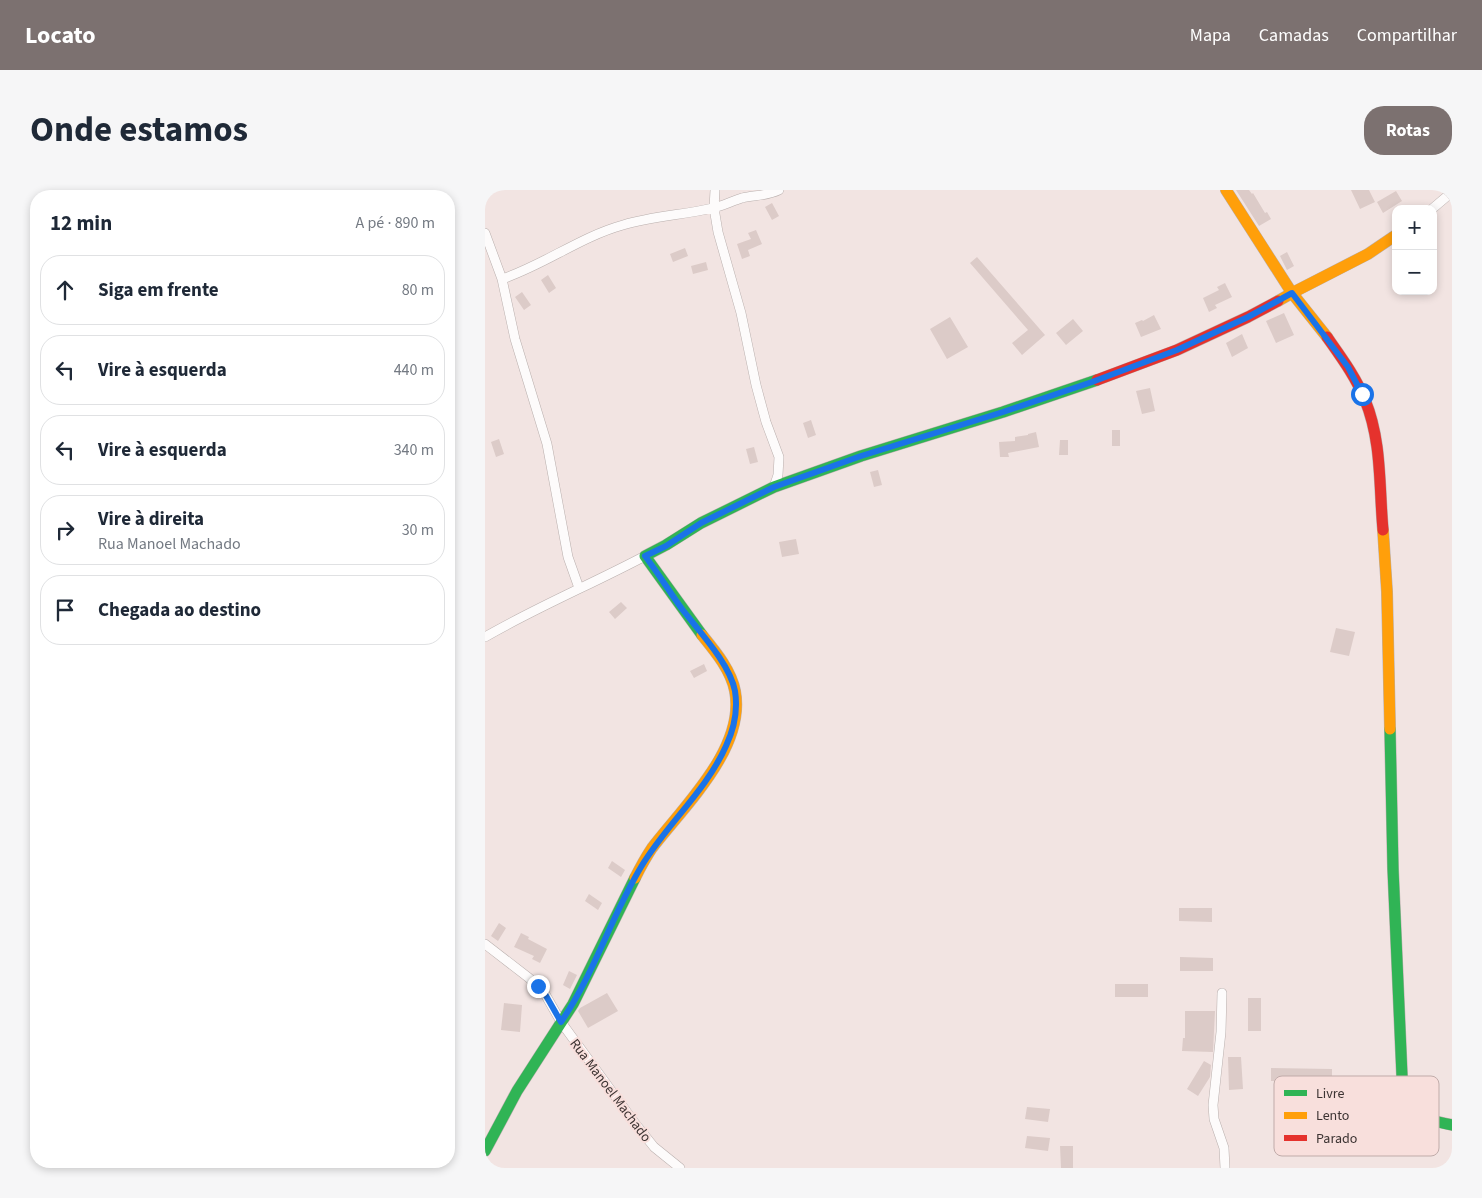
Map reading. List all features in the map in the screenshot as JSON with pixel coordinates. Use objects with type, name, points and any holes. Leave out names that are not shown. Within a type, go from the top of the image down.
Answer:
[{"type":"street","points":[[715,190],[715,208],[723,250],[741,313],[766,422],[779,457],[778,475],[774,487]]},
{"type":"street","points":[[502,279],[534,266],[570,246],[608,230],[652,218],[715,208],[742,198],[758,197],[779,190]]},
{"type":"street","points":[[1226,190],[1292,293],[1348,367],[1371,416],[1375,436],[1379,461],[1386,569],[1391,834],[1402,1076]]},
{"type":"street","points":[[1437,205],[1452,192]]},
{"type":"street","points":[[485,233],[502,279],[515,339],[547,444],[569,557],[579,588]]},
{"type":"street","points":[[485,637],[525,614],[666,546],[701,523],[774,487],[861,456],[1003,412],[1177,350],[1248,317],[1368,254],[1392,238]]},
{"type":"street","points":[[485,1152],[517,1091],[573,1004],[640,868],[665,832],[715,768],[727,745],[734,722],[735,690],[721,660],[681,608],[645,556]]},
{"type":"street","name":"Rua Manoel Machado","points":[[485,944],[538,986],[545,994],[561,1022],[654,1147],[680,1168]]},
{"type":"street","points":[[1222,993],[1221,1032],[1213,1114],[1224,1148],[1225,1168]]},
{"type":"street","points":[[1439,1121],[1452,1125]]},
{"type":"building","points":[[1236,190],[1249,190],[1253,193],[1265,213],[1267,212],[1271,219],[1259,226]]},
{"type":"building","points":[[1351,190],[1369,190],[1375,202],[1360,209]]},
{"type":"building","points":[[1396,191],[1402,201],[1392,205],[1392,207],[1383,213],[1377,202]]},
{"type":"building","points":[[772,203],[779,216],[772,220],[765,207]]},
{"type":"building","points":[[756,230],[762,244],[748,250],[750,256],[742,259],[737,244],[751,239],[748,233]]},
{"type":"building","points":[[685,248],[688,256],[673,262],[670,254]]},
{"type":"building","points":[[1287,252],[1294,266],[1287,270],[1280,256]]},
{"type":"building","points":[[977,257],[1045,335],[1022,355],[1012,343],[1028,330],[970,263]]},
{"type":"building","points":[[706,262],[708,270],[693,274],[691,266]]},
{"type":"building","points":[[548,275],[556,288],[549,293],[541,280]]},
{"type":"building","points":[[1225,283],[1232,297],[1215,305],[1217,308],[1209,312],[1203,298],[1219,290],[1217,287]]},
{"type":"building","points":[[522,292],[531,305],[524,310],[515,297]]},
{"type":"building","points":[[1284,313],[1294,335],[1276,343],[1266,321]]},
{"type":"building","points":[[1154,315],[1161,329],[1141,337],[1135,323]]},
{"type":"building","points":[[950,317],[968,347],[947,359],[930,329]]},
{"type":"building","points":[[1073,319],[1083,331],[1066,345],[1056,333]]},
{"type":"building","points":[[1242,334],[1248,348],[1232,357],[1226,343]]},
{"type":"building","points":[[1150,388],[1155,411],[1142,414],[1136,391]]},
{"type":"building","points":[[811,420],[816,435],[808,438],[803,423]]},
{"type":"building","points":[[1112,430],[1120,430],[1120,446],[1112,446]]},
{"type":"building","points":[[1036,432],[1039,447],[1008,453],[1009,457],[1000,457],[999,442],[1015,441],[1015,437]]},
{"type":"building","points":[[499,439],[504,454],[496,457],[491,442]]},
{"type":"building","points":[[1060,440],[1068,440],[1068,455],[1059,455]]},
{"type":"building","points":[[754,447],[758,462],[750,464],[746,449]]},
{"type":"building","points":[[878,470],[882,485],[874,487],[870,472]]},
{"type":"building","points":[[796,539],[799,554],[782,557],[779,542]]},
{"type":"building","points":[[621,602],[627,608],[615,619],[609,612]]},
{"type":"building","points":[[1336,628],[1355,632],[1349,656],[1330,652]]},
{"type":"building","points":[[704,664],[707,671],[694,678],[690,671]]},
{"type":"building","points":[[612,861],[625,870],[621,877],[608,868]]},
{"type":"building","points":[[589,894],[602,903],[598,910],[585,901]]},
{"type":"building","points":[[1179,908],[1212,908],[1212,922],[1179,921]]},
{"type":"building","points":[[499,923],[506,928],[498,941],[491,936]]},
{"type":"building","points":[[521,933],[547,949],[540,963],[532,959],[534,956],[514,947]]},
{"type":"building","points":[[1180,957],[1213,958],[1213,971],[1180,971]]},
{"type":"building","points":[[569,971],[577,975],[570,989],[563,985]]},
{"type":"building","points":[[1115,984],[1148,984],[1148,997],[1115,997]]},
{"type":"building","points":[[607,993],[618,1011],[588,1028],[578,1011]]},
{"type":"building","points":[[1248,998],[1261,998],[1261,1031],[1248,1031]]},
{"type":"building","points":[[504,1003],[522,1005],[520,1032],[501,1030]]},
{"type":"building","points":[[1185,1011],[1215,1011],[1213,1052],[1182,1051],[1183,1038],[1185,1038]]},
{"type":"building","points":[[1228,1057],[1241,1057],[1243,1089],[1229,1090]]},
{"type":"building","points":[[1204,1061],[1211,1065],[1210,1077],[1198,1096],[1187,1089]]},
{"type":"building","points":[[1271,1068],[1332,1069],[1332,1076],[1274,1076],[1274,1081],[1271,1081]]},
{"type":"building","points":[[1027,1107],[1050,1109],[1048,1122],[1025,1119]]},
{"type":"building","points":[[1027,1136],[1050,1138],[1048,1151],[1025,1148]]},
{"type":"building","points":[[1060,1146],[1073,1146],[1073,1168],[1061,1168]]},
{"type":"traffic: fast","points":[[702,635],[645,556],[701,523],[774,487],[861,456],[1003,412],[1097,380]]},
{"type":"traffic: fast","points":[[1390,729],[1393,869],[1402,1076]]},
{"type":"traffic: fast","points":[[485,1151],[517,1091],[573,1004],[635,878]]},
{"type":"traffic: fast","points":[[1439,1122],[1452,1125]]},
{"type":"traffic: slow","points":[[1226,190],[1292,293],[1278,301]]},
{"type":"traffic: slow","points":[[1327,337],[1292,293],[1368,254],[1392,238]]},
{"type":"traffic: slow","points":[[1383,530],[1387,592],[1390,729]]},
{"type":"traffic: slow","points":[[635,878],[652,848],[710,775],[722,755],[731,734],[736,712],[733,683],[722,661],[702,635]]},
{"type":"traffic: jam","points":[[1097,380],[1177,350],[1278,301]]},
{"type":"traffic: jam","points":[[1327,337],[1357,383],[1370,416],[1379,464],[1383,530]]},
{"type":"route","points":[[538,986],[545,994],[561,1022],[586,979],[640,868],[651,850],[715,768],[732,732],[736,705],[735,690],[731,679],[721,660],[681,608],[645,556],[666,546],[701,523],[774,487],[861,456],[1003,412],[1117,373],[1215,333],[1280,301],[1292,293],[1348,367],[1362,394]]}]
